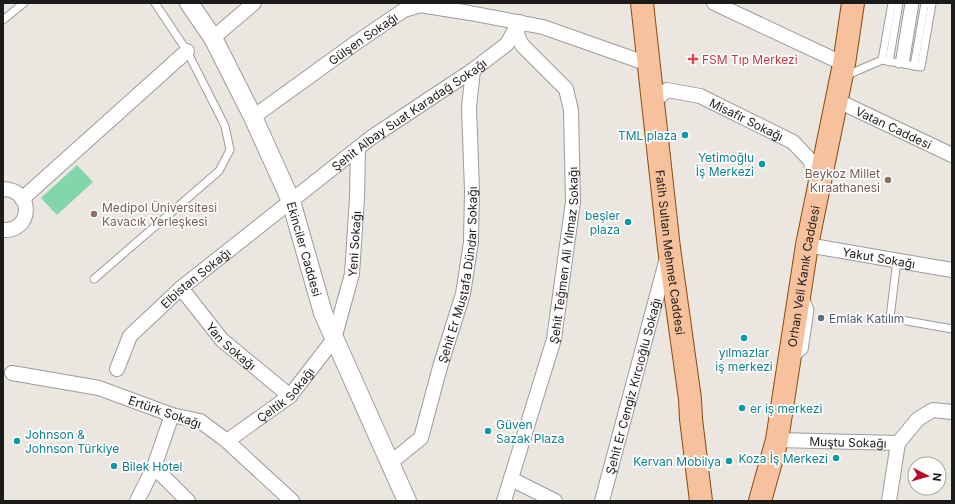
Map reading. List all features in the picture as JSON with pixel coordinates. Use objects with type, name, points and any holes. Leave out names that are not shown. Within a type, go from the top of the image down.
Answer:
[{"type":"main road","name":"Fatih Sultan Mehmet Caddesi","points":[[642,3],[669,248],[690,399],[701,501]]},
{"type":"main road","name":"Orhan Veli Kanık Caddesi","points":[[760,501],[776,446],[807,245],[842,71],[853,3]]},
{"type":"main road","points":[[744,501],[760,486],[776,446]]},
{"type":"street","name":"Ekinciler Caddesi","points":[[189,3],[214,38],[253,116],[291,201],[323,313],[407,501]]},
{"type":"street","points":[[214,38],[254,3]]},
{"type":"street","points":[[714,3],[842,71]]},
{"type":"street","name":"Gülşen Sokağı","points":[[253,116],[404,10],[420,5],[470,12],[543,28],[648,64]]},
{"type":"street","name":"Şehit Albay Suat Karadağ Sokağı","points":[[291,201],[358,148],[473,70],[506,44],[519,22]]},
{"type":"street","name":"Şehit Teğmen Ali Yılmaz Sokağı","points":[[504,501],[554,339],[573,202],[571,110],[566,89],[522,45],[517,35],[519,22]]},
{"type":"street","points":[[22,199],[187,51]]},
{"type":"street","name":"Şehit Er Mustafa Dündar Sokağı","points":[[390,464],[421,438],[440,367],[463,294],[471,242],[472,190],[469,107],[473,70]]},
{"type":"street","name":"Misafir Sokağı","points":[[652,104],[668,90],[700,96],[779,134],[793,142],[810,160],[818,188]]},
{"type":"street","name":"Vatan Caddesi","points":[[836,100],[952,155]]},
{"type":"street","name":"Yeni Sokağı","points":[[334,339],[352,274],[357,198],[358,148]]},
{"type":"street","points":[[3,189],[16,192],[22,199],[26,208],[23,221],[18,226],[12,229],[3,230]]},
{"type":"street","name":"Elbistan Sokağı","points":[[116,369],[130,336],[181,288],[291,201]]},
{"type":"street","name":"Yakut Sokağı","points":[[807,245],[952,270]]},
{"type":"street","name":"Şehit Er Cengiz Kırcıoğlu Sokağı","points":[[602,501],[669,248]]},
{"type":"street","name":"Yan Sokağı","points":[[181,288],[222,340],[290,396]]},
{"type":"street","name":"Çeltik Sokaḡı","points":[[227,441],[290,396],[334,339]]},
{"type":"street","name":"Ertürk Sokağı","points":[[12,374],[99,388],[172,414],[200,421],[227,441],[292,501]]},
{"type":"street","name":"Muştu Sokağı","points":[[776,446],[898,443],[918,419],[933,410],[952,412]]},
{"type":"street","points":[[137,501],[154,467],[172,414]]},
{"type":"street","points":[[889,501],[898,443]]},
{"type":"street","points":[[154,467],[188,501]]},
{"type":"street","points":[[510,479],[555,501]]},
{"type":"lane","points":[[3,20],[24,3]]},
{"type":"lane","points":[[94,279],[219,171],[230,150],[225,126],[187,51],[155,3]]},
{"type":"lane","points":[[882,60],[892,3]]},
{"type":"lane","points":[[889,62],[899,3]]},
{"type":"lane","points":[[902,64],[909,3]]},
{"type":"lane","points":[[902,64],[915,3]]},
{"type":"lane","points":[[842,71],[882,60],[914,66],[925,3]]},
{"type":"lane","points":[[897,260],[890,318],[952,329]]},
{"type":"green space","points":[[77,165],[93,182],[57,215],[41,198]]},
{"type":"place","name":"FSM Tıp Merkezi","points":[[693,59]]},
{"type":"place","name":"TML plaza","points":[[685,135]]},
{"type":"place","name":"Yetimoğlu İş Merkezi","points":[[762,164]]},
{"type":"place","name":"Beykoz Millet Kıraathanesi","points":[[888,180]]},
{"type":"place","name":"Medipol Üniversitesi Kavacık Yerleşkesi","points":[[94,214]]},
{"type":"place","name":"beşler plaza","points":[[628,222]]},
{"type":"place","name":"Emlak Katılım","points":[[821,318]]},
{"type":"place","name":"yılmazlar iş merkezi","points":[[744,338]]},
{"type":"place","name":"er iş merkezi","points":[[742,408]]},
{"type":"place","name":"Güven Sazak Plaza","points":[[488,431]]},
{"type":"place","name":"Johnson & Johnson Türkiye","points":[[17,441]]},
{"type":"place","name":"Koza İş Merkezi","points":[[836,458]]},
{"type":"place","name":"Kervan Mobilya","points":[[729,461]]},
{"type":"place","name":"Bilek Hotel","points":[[114,466]]}]
